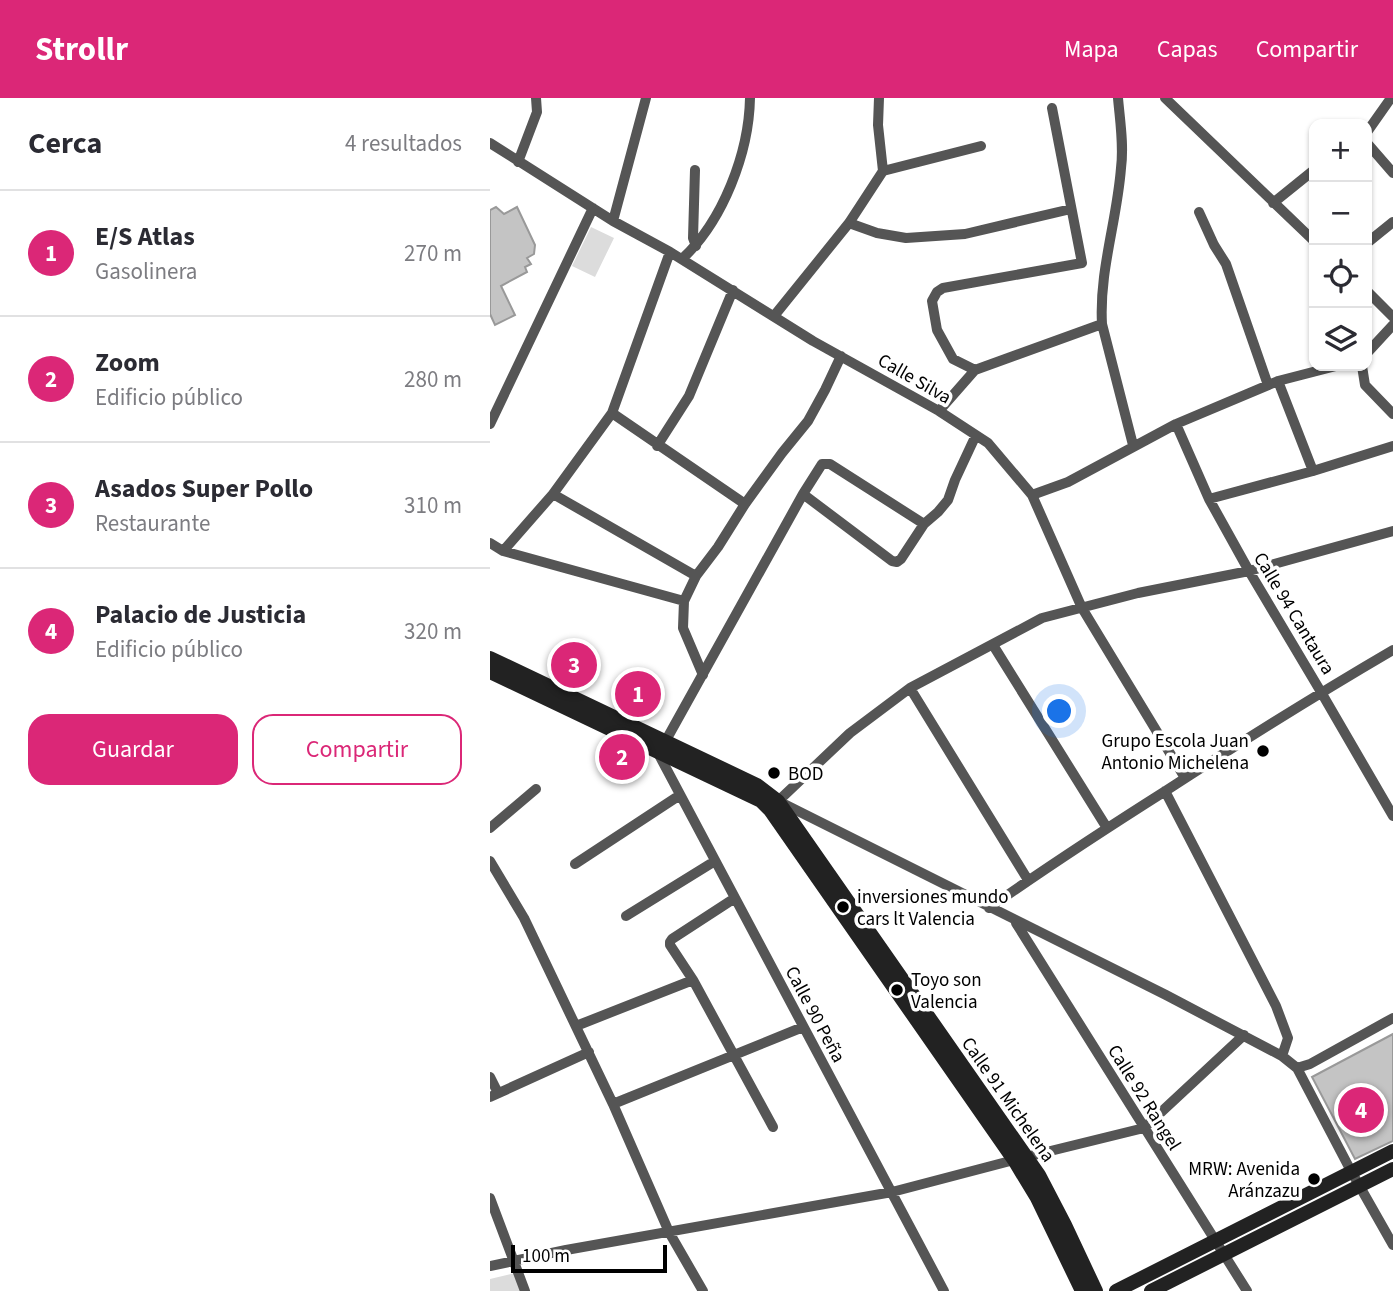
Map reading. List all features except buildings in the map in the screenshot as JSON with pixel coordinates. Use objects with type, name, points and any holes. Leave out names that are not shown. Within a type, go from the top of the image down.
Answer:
[{"type":"street","points":[[518,162],[537,112],[536,98]]},
{"type":"street","points":[[613,220],[646,98]]},
{"type":"street","points":[[682,259],[696,246],[720,210],[742,154],[750,122],[750,98]]},
{"type":"street","points":[[774,316],[849,223],[883,171],[878,125],[879,98]]},
{"type":"street","points":[[1118,98],[1122,167],[1104,264],[1101,306],[1102,324],[1133,445]]},
{"type":"street","points":[[1165,98],[1309,236]]},
{"type":"street","points":[[1176,109],[1184,98]]},
{"type":"street","points":[[1372,124],[1389,99]]},
{"type":"street","points":[[1052,108],[1082,263]]},
{"type":"street","name":"Calle Silva","points":[[490,143],[813,341],[940,411],[988,443],[1032,495],[1082,608],[1185,778]]},
{"type":"street","points":[[883,171],[981,146]]},
{"type":"street","points":[[1372,149],[1393,173]]},
{"type":"street","points":[[695,170],[693,238],[696,246]]},
{"type":"street","points":[[1273,202],[1309,174]]},
{"type":"street","points":[[490,424],[593,208]]},
{"type":"street","points":[[849,223],[877,233],[906,238],[965,234],[1071,209]]},
{"type":"street","points":[[1199,212],[1226,264],[1273,383],[1313,471]]},
{"type":"street","points":[[1372,239],[1393,222]]},
{"type":"street","points":[[503,551],[553,494],[612,413],[670,252]]},
{"type":"street","points":[[975,370],[953,359],[937,330],[932,301],[937,292],[943,288],[1082,263],[1104,264]]},
{"type":"street","points":[[657,446],[689,396],[733,290]]},
{"type":"street","points":[[1372,296],[1393,317]]},
{"type":"street","points":[[940,411],[975,370],[1102,324]]},
{"type":"street","points":[[1372,348],[1393,325]]},
{"type":"street","points":[[703,675],[683,628],[684,601],[696,576],[745,504],[808,421],[841,356]]},
{"type":"street","points":[[1032,495],[1068,482],[1176,424],[1273,383],[1317,371]]},
{"type":"street","points":[[1363,371],[1365,385],[1393,414]]},
{"type":"street","points":[[612,413],[745,504]]},
{"type":"street","name":"Calle 94 Cantaura","points":[[1176,424],[1209,499],[1393,816]]},
{"type":"street","points":[[803,494],[892,561],[897,562],[924,524],[948,500],[976,435]]},
{"type":"street","points":[[1209,499],[1393,446]]},
{"type":"street","points":[[662,747],[822,464],[827,463],[924,524]]},
{"type":"street","points":[[553,494],[696,576]]},
{"type":"street","points":[[774,805],[850,733],[910,688],[1042,618],[1139,593],[1249,571],[1393,531]]},
{"type":"street","points":[[490,543],[503,551],[684,601]]},
{"type":"street","points":[[993,645],[1107,828]]},
{"type":"street","points":[[989,908],[1185,778],[1393,650]]},
{"type":"street","points":[[490,658],[662,747],[761,802],[774,805],[989,908],[1282,1056],[1297,1068],[1350,1171],[1393,1245]]},
{"type":"street","points":[[490,673],[662,747]]},
{"type":"street","points":[[910,688],[1028,880]]},
{"type":"street","name":"Calle 90 Peña","points":[[662,747],[680,794],[944,1291]]},
{"type":"street","points":[[490,828],[536,789]]},
{"type":"street","points":[[1165,791],[1276,1006],[1288,1038],[1282,1056]]},
{"type":"street","points":[[575,864],[680,794]]},
{"type":"street","name":"Calle 91 Michelena","points":[[774,805],[1020,1158],[1082,1291]]},
{"type":"street","points":[[626,916],[715,860]]},
{"type":"street","points":[[490,861],[524,918],[589,1052],[669,1232],[703,1291]]},
{"type":"street","points":[[735,898],[670,942],[773,1127]]},
{"type":"street","name":"Calle 92 Rangel","points":[[1015,921],[1247,1291]]},
{"type":"street","points":[[576,1026],[693,980]]},
{"type":"street","points":[[1297,1068],[1310,1064],[1393,1018]]},
{"type":"street","points":[[613,1104],[803,1027]]},
{"type":"street","points":[[490,1266],[892,1192],[1144,1128],[1244,1035]]},
{"type":"street","points":[[490,1077],[494,1095],[589,1052]]},
{"type":"street","points":[[1116,1291],[1393,1151]]},
{"type":"street","name":"Calle 91 Michelena","points":[[1020,1158],[1039,1175],[1096,1291]]},
{"type":"street","points":[[1151,1291],[1393,1169]]},
{"type":"street","points":[[490,1198],[525,1291]]},
{"type":"shaded area","points":[[591,227],[614,238],[595,277],[572,266]]},
{"type":"shaded area","points":[[515,1273],[522,1291],[490,1291],[490,1279]]},
{"type":"place","name":"Asados Super Pollo","points":[[574,665]]},
{"type":"place","name":"E/S Atlas","points":[[638,694]]},
{"type":"place","name":"Grupo Escola Juan Antonio Michelena","points":[[1263,751]]},
{"type":"place","name":"Zoom","points":[[622,757]]},
{"type":"place","name":"BOD","points":[[774,773]]},
{"type":"place","name":"inversiones mundo cars lt Valencia","points":[[843,907]]},
{"type":"place","name":"Toyo son Valencia","points":[[897,990]]},
{"type":"place","name":"Palacio de Justicia","points":[[1361,1110]]},
{"type":"place","name":"MRW: Avenida Aránzazu","points":[[1314,1179]]}]
